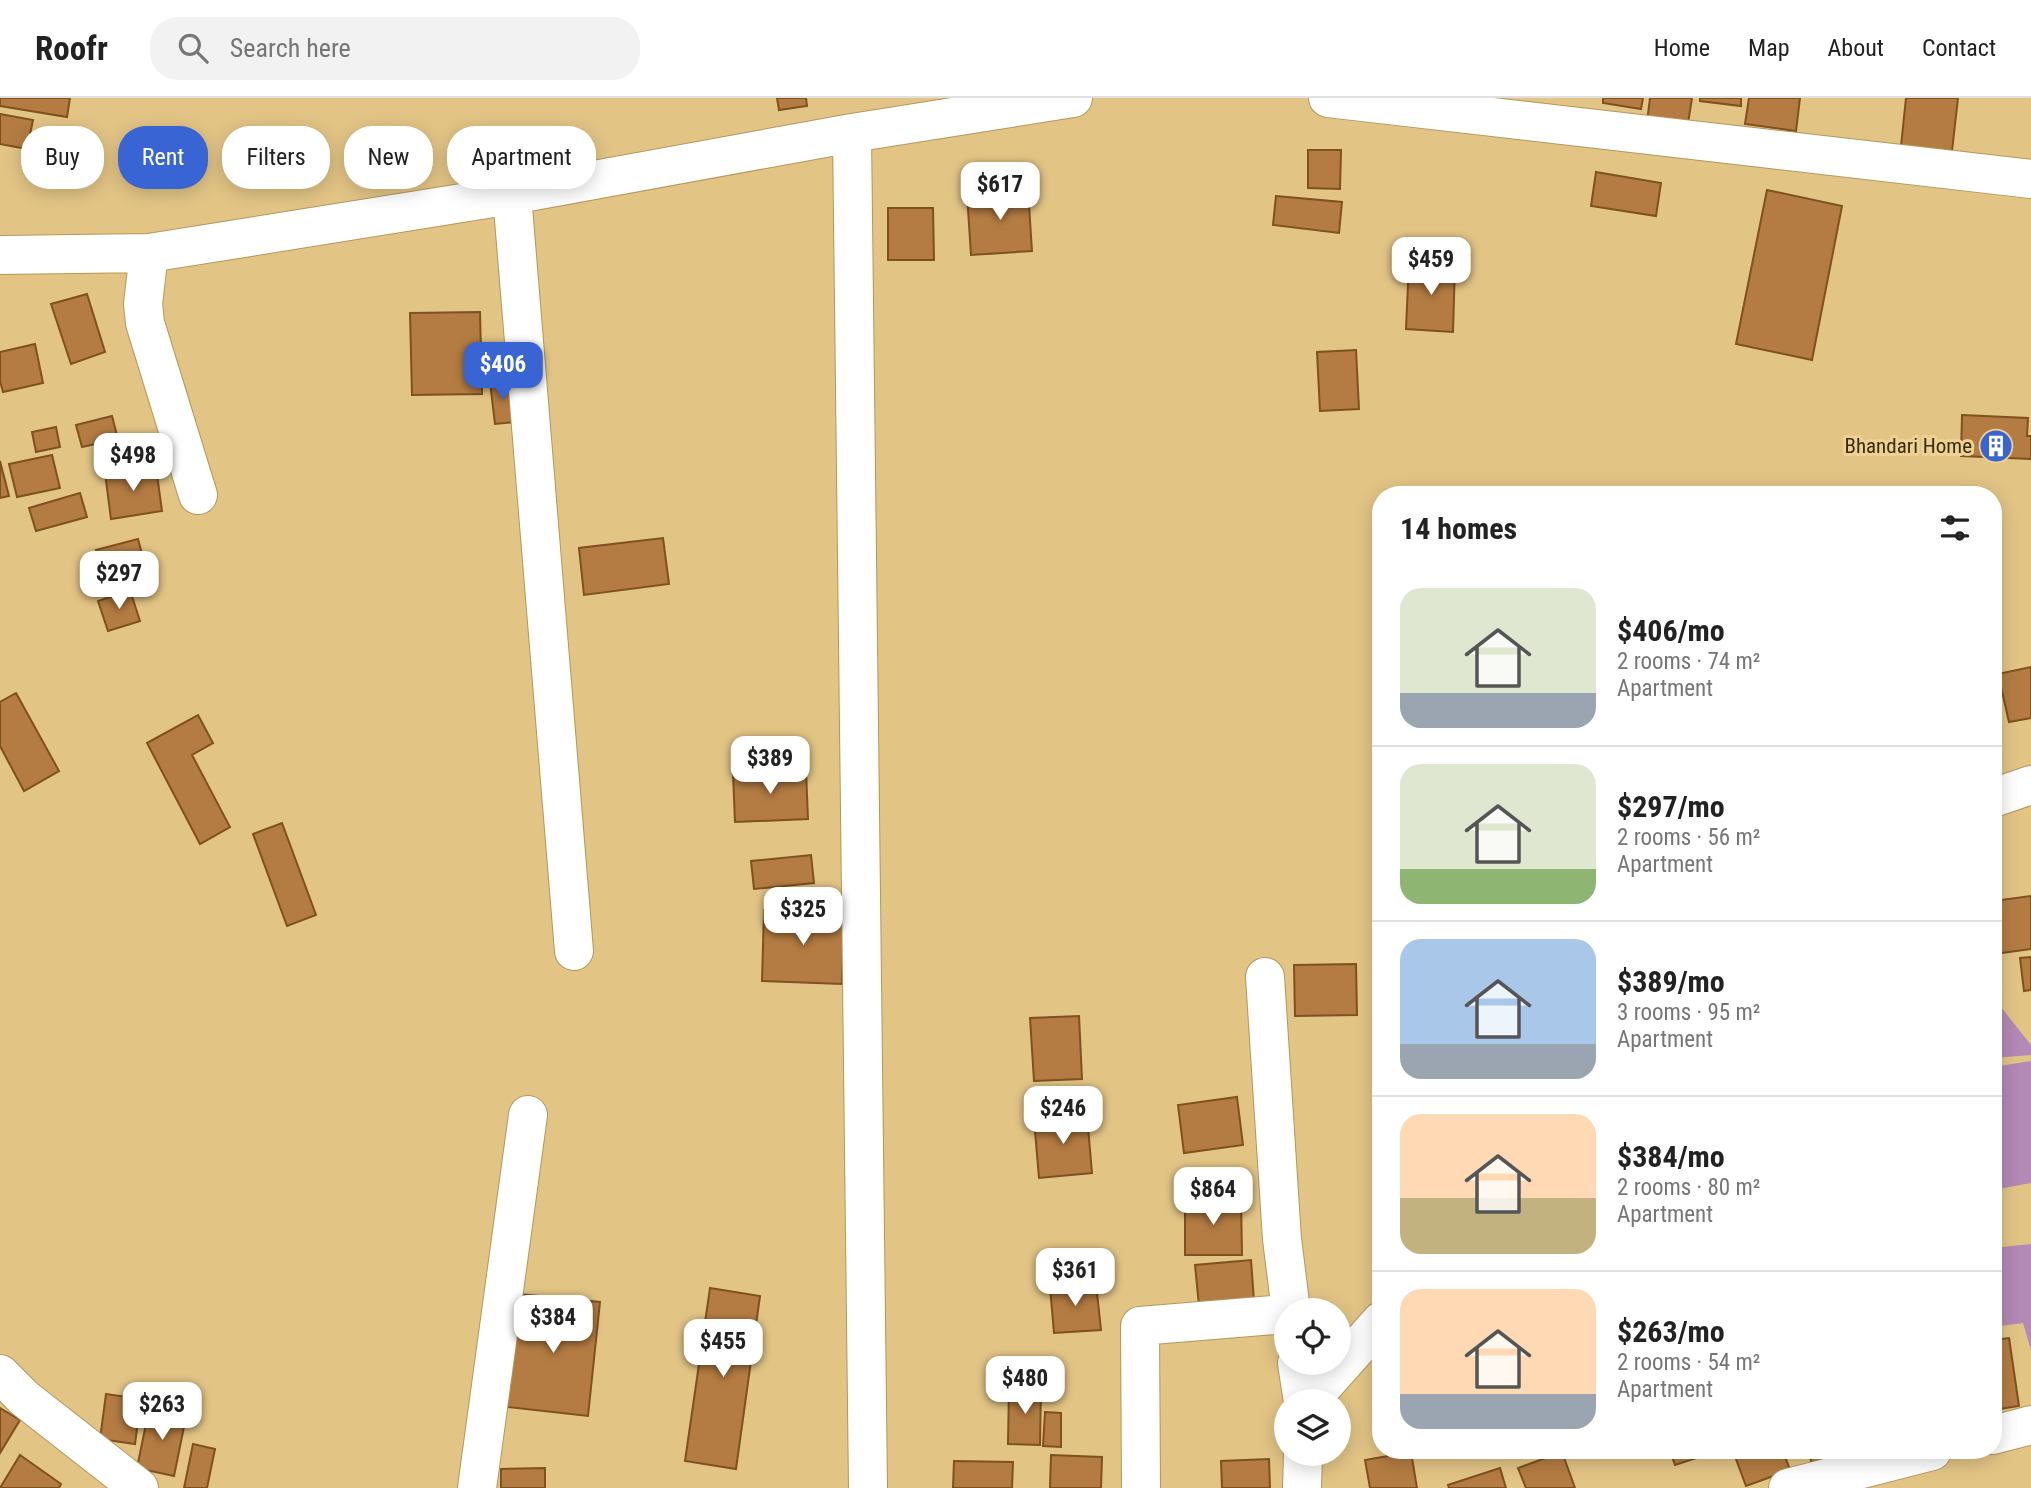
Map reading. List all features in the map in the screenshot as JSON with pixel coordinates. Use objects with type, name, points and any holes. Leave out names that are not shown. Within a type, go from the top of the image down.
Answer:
[{"type":"street","points":[[0,255],[149,253],[512,195],[852,133],[1073,98]]},
{"type":"street","points":[[1328,98],[1492,107],[2031,179]]},
{"type":"street","points":[[852,133],[868,1488]]},
{"type":"street","points":[[512,195],[574,951]]},
{"type":"street","points":[[149,253],[143,304],[145,323],[198,495]]},
{"type":"street","points":[[2002,795],[2031,785]]},
{"type":"street","points":[[1265,977],[1282,1239],[1289,1298]]},
{"type":"street","points":[[477,1488],[528,1115]]},
{"type":"street","points":[[1141,1488],[1140,1326],[1274,1315]]},
{"type":"street","points":[[1321,1389],[1372,1331]]},
{"type":"street","points":[[0,1374],[24,1398],[139,1488]]},
{"type":"street","points":[[2002,1433],[2031,1425]]},
{"type":"street","points":[[1788,1488],[1901,1459]]},
{"type":"street","points":[[1302,1488],[1303,1466]]},
{"type":"shaded area","points":[[2002,1008],[2031,1045],[2031,1055],[2002,1057]]},
{"type":"shaded area","points":[[2031,1061],[2031,1183],[2002,1188],[2002,1066]]},
{"type":"shaded area","points":[[2031,1244],[2031,1350],[2023,1323],[2002,1326],[2002,1247]]},
{"type":"building","points":[[0,98],[70,98],[67,117],[0,106]]},
{"type":"building","points":[[777,98],[806,98],[807,106],[779,110]]},
{"type":"building","points":[[1603,98],[1643,98],[1641,109],[1603,103]]},
{"type":"building","points":[[1650,98],[1692,98],[1686,136],[1646,130]]},
{"type":"building","points":[[1700,98],[1741,98],[1741,106],[1700,101]]},
{"type":"building","points":[[1749,98],[1800,98],[1796,131],[1745,124]]},
{"type":"building","points":[[1906,98],[1958,98],[1952,151],[1901,146]]},
{"type":"building","points":[[0,114],[33,120],[32,126],[21,126],[21,148],[0,144]]},
{"type":"building","points":[[1308,150],[1341,150],[1340,189],[1308,188]]},
{"type":"building","points":[[1596,172],[1661,183],[1656,216],[1591,206]]},
{"type":"building","points":[[1028,190],[1032,251],[971,255],[967,194]]},
{"type":"building","points":[[1767,190],[1842,206],[1812,360],[1736,344]]},
{"type":"building","points":[[1276,196],[1342,202],[1339,233],[1273,225]]},
{"type":"building","points":[[888,208],[933,208],[934,260],[888,260]]},
{"type":"building","points":[[1409,262],[1455,264],[1453,332],[1406,329]]},
{"type":"building","points":[[87,294],[105,352],[71,364],[51,304]]},
{"type":"building","points":[[480,312],[482,394],[412,395],[410,313]]},
{"type":"building","points":[[35,344],[43,383],[3,392],[0,381],[0,352]]},
{"type":"building","points":[[1356,350],[1359,409],[1320,411],[1317,352]]},
{"type":"building","points":[[511,379],[516,422],[495,424],[490,382]]},
{"type":"building","name":"Bhandari Home","points":[[1962,415],[2028,418],[2027,436],[2031,436],[2031,459],[1961,456]]},
{"type":"building","points":[[112,416],[118,439],[82,447],[76,425]]},
{"type":"building","points":[[56,427],[60,447],[36,452],[32,432]]},
{"type":"building","points":[[52,455],[60,488],[17,497],[9,464]]},
{"type":"building","points":[[0,461],[9,496],[0,498]]},
{"type":"building","points":[[156,467],[162,511],[111,519],[105,473]]},
{"type":"building","points":[[80,493],[87,517],[36,531],[29,508]]},
{"type":"building","points":[[663,538],[669,584],[584,595],[579,548]]},
{"type":"building","points":[[138,539],[147,572],[105,584],[96,550]]},
{"type":"building","points":[[130,590],[140,621],[108,631],[98,601]]},
{"type":"building","points":[[2031,667],[2031,718],[2009,722],[2002,691],[2002,673]]},
{"type":"building","points":[[16,693],[59,771],[24,791],[0,746],[0,702]]},
{"type":"building","points":[[198,715],[213,743],[192,755],[230,827],[200,844],[147,743]]},
{"type":"building","points":[[806,771],[808,819],[735,822],[733,773]]},
{"type":"building","points":[[282,823],[316,915],[287,926],[253,834]]},
{"type":"building","points":[[811,855],[814,883],[754,889],[751,861]]},
{"type":"building","points":[[2031,896],[2031,949],[2002,953],[2002,900]]},
{"type":"building","points":[[764,910],[844,912],[842,984],[762,981]]},
{"type":"building","points":[[2031,957],[2031,990],[2024,991],[2020,958]]},
{"type":"building","points":[[1356,964],[1357,1015],[1295,1016],[1294,965]]},
{"type":"building","points":[[1079,1016],[1082,1079],[1034,1081],[1030,1018]]},
{"type":"building","points":[[1237,1097],[1243,1145],[1184,1153],[1178,1105]]},
{"type":"building","points":[[1087,1115],[1092,1173],[1039,1178],[1034,1119]]},
{"type":"building","points":[[1185,1199],[1241,1199],[1242,1255],[1185,1255]]},
{"type":"building","points":[[1251,1260],[1254,1301],[1199,1306],[1195,1265]]},
{"type":"building","points":[[1096,1283],[1101,1330],[1054,1333],[1050,1287]]},
{"type":"building","points":[[710,1288],[760,1296],[736,1469],[685,1461]]},
{"type":"building","points":[[518,1294],[600,1302],[588,1416],[507,1407]]},
{"type":"building","points":[[2009,1338],[2019,1406],[2002,1409],[2002,1339]]},
{"type":"building","points":[[1009,1386],[1041,1387],[1040,1445],[1008,1444]]},
{"type":"building","points":[[106,1394],[141,1399],[135,1444],[100,1439]]},
{"type":"building","points":[[0,1408],[20,1420],[0,1453]]},
{"type":"building","points":[[149,1409],[186,1417],[174,1476],[137,1468]]},
{"type":"building","points":[[1045,1412],[1061,1413],[1061,1447],[1043,1446]]},
{"type":"building","points":[[193,1444],[215,1449],[207,1488],[184,1488]]},
{"type":"building","points":[[20,1455],[61,1484],[59,1488],[0,1488]]},
{"type":"building","points":[[1051,1455],[1102,1457],[1101,1488],[1050,1488]]},
{"type":"building","points":[[1269,1459],[1270,1488],[1222,1488],[1221,1461]]},
{"type":"building","points":[[1412,1459],[1417,1488],[1370,1488],[1365,1460]]},
{"type":"building","points":[[1543,1459],[1565,1459],[1575,1488],[1526,1488],[1518,1468]]},
{"type":"building","points":[[1673,1459],[1693,1459],[1675,1465]]},
{"type":"building","points":[[1736,1459],[1786,1459],[1790,1470],[1746,1486]]},
{"type":"building","points":[[1810,1459],[1843,1459],[1813,1467]]},
{"type":"building","points":[[954,1461],[1013,1462],[1012,1488],[953,1488]]},
{"type":"building","points":[[545,1468],[545,1488],[501,1488],[501,1469]]},
{"type":"building","points":[[1500,1468],[1506,1488],[1449,1488],[1448,1485]]},
{"type":"place","name":"Bhandari Home","points":[[1996,446]]}]
